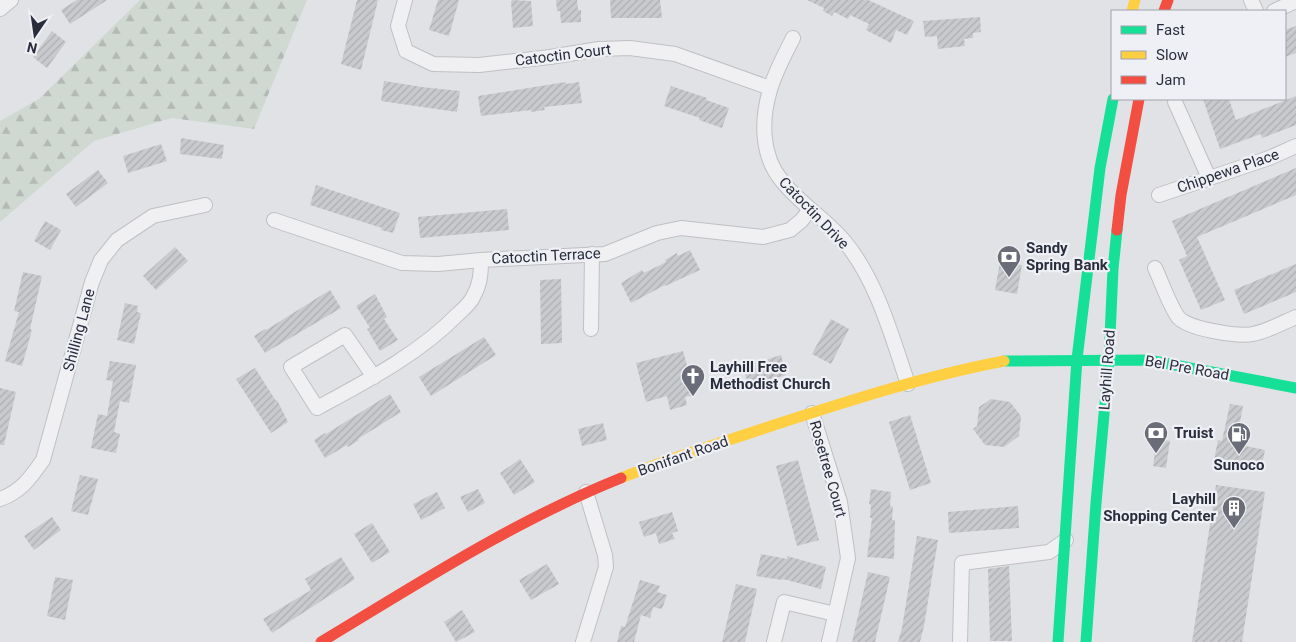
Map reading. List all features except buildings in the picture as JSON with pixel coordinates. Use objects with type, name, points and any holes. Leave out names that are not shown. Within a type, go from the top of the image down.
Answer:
[{"type":"main road","name":"Layhill Road","points":[[1058,642],[1077,359],[1100,168],[1113,100]]},
{"type":"main road","name":"Layhill Road","points":[[1086,642],[1109,359],[1113,269],[1121,195],[1139,100]]},
{"type":"main road","name":"Bel Pre Road","points":[[1077,359],[1148,360],[1296,388]]},
{"type":"main road","name":"Bonifant Road","points":[[321,642],[492,539],[586,492],[651,466],[812,413],[956,370],[1007,360],[1077,359]]},
{"type":"street","points":[[0,9],[11,0]]},
{"type":"street","name":"Catoctin Court","points":[[405,0],[398,26],[406,51],[433,64],[479,65],[550,57],[598,49],[630,48],[675,54],[770,88]]},
{"type":"street","points":[[1276,10],[1296,2]]},
{"type":"street","name":"Catoctin Drive","points":[[793,38],[770,88],[766,106],[764,141],[772,167],[782,181],[845,242],[862,268],[884,311],[908,384]]},
{"type":"street","points":[[1175,102],[1209,178]]},
{"type":"street","name":"Chippewa Place","points":[[1159,195],[1268,158],[1296,146]]},
{"type":"street","name":"Shilling Lane","points":[[0,500],[19,490],[43,460],[92,282],[100,260],[116,240],[153,216],[205,205]]},
{"type":"street","name":"Catoctin Terrace","points":[[274,220],[402,263],[438,264],[605,254],[657,233],[682,228],[763,237],[790,230],[802,220],[810,209]]},
{"type":"street","points":[[591,329],[592,254]]},
{"type":"street","points":[[374,377],[345,335],[291,367],[317,408],[374,377],[432,337],[473,299],[480,280],[481,260]]},
{"type":"street","points":[[1155,268],[1179,319],[1190,326],[1251,335],[1296,317]]},
{"type":"street","name":"Rosetree Court","points":[[812,413],[840,502],[848,558],[829,642]]},
{"type":"street","points":[[583,642],[606,567],[605,555],[586,492]]},
{"type":"street","points":[[960,642],[962,562],[1048,552],[1066,540]]},
{"type":"street","points":[[774,642],[784,602],[836,614]]},
{"type":"green space","points":[[140,0],[307,0],[254,129],[172,118],[94,141],[0,222],[0,121],[39,99]]},
{"type":"traffic: fast","points":[[1058,642],[1077,359],[1100,168],[1113,100]]},
{"type":"traffic: fast","points":[[1086,642],[1109,359],[1113,269],[1117,230]]},
{"type":"traffic: fast","points":[[1004,361],[1148,360],[1296,388]]},
{"type":"traffic: slow","points":[[1132,10],[1135,0]]},
{"type":"traffic: slow","points":[[621,478],[696,451],[858,398],[945,374],[1004,361]]},
{"type":"traffic: jam","points":[[1164,10],[1168,0]]},
{"type":"traffic: jam","points":[[1117,230],[1121,195],[1139,100]]},
{"type":"traffic: jam","points":[[321,642],[505,533],[543,513],[621,478]]},
{"type":"place","name":"Sandy Spring Bank","points":[[1009,278]]},
{"type":"place","name":"Layhill Free Methodist Church","points":[[693,397]]},
{"type":"place","name":"Truist","points":[[1156,454]]},
{"type":"place","name":"Sunoco","points":[[1239,455]]},
{"type":"place","name":"Layhill Shopping Center","points":[[1234,529]]}]
